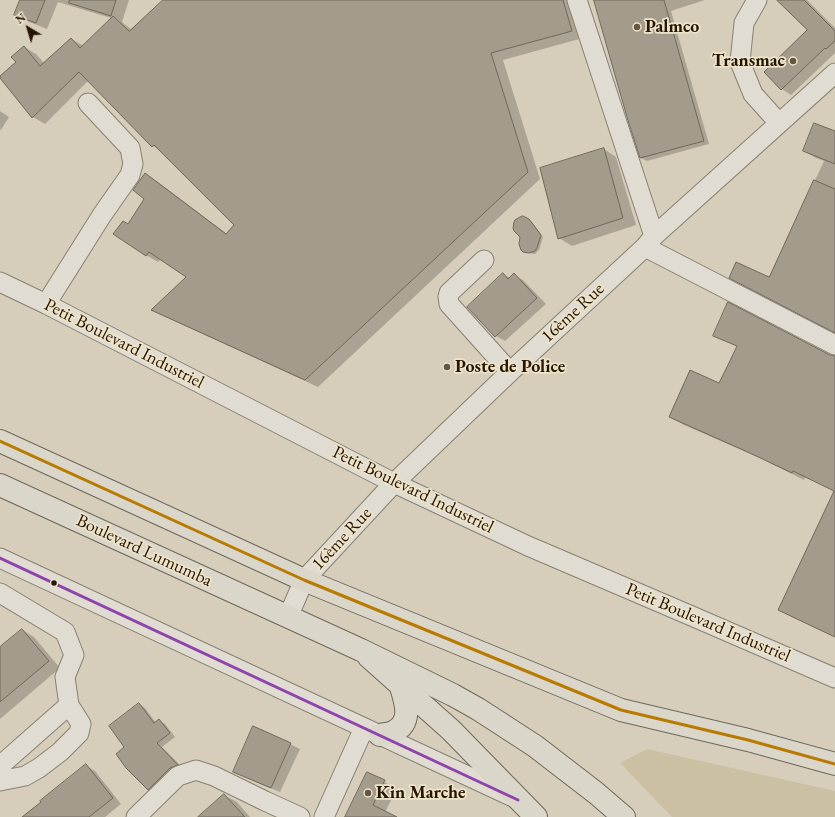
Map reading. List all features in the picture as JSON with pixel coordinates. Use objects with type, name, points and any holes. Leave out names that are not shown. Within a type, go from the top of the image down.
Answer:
[{"type":"main road","points":[[0,441],[304,580],[621,710],[748,740],[835,764]]},
{"type":"main road","name":"Boulevard Lumumba","points":[[0,485],[360,650]]},
{"type":"main road","points":[[360,650],[451,730],[536,817]]},
{"type":"main road","points":[[360,650],[478,708],[535,746],[596,793],[624,817]]},
{"type":"main road","points":[[372,731],[393,732],[400,727],[405,720],[407,711],[400,684]]},
{"type":"street","points":[[577,0],[650,242],[835,345]]},
{"type":"street","points":[[757,0],[744,23],[740,62],[753,94],[779,124]]},
{"type":"street","name":"16ème Rue","points":[[288,617],[304,580],[394,483],[510,372],[835,73]]},
{"type":"street","points":[[46,304],[102,215],[130,175],[133,164],[130,148],[88,103]]},
{"type":"street","points":[[484,260],[449,293],[449,304],[510,372]]},
{"type":"street","name":"Petit Boulevard Industriel","points":[[0,282],[46,304],[394,483],[528,546],[835,678]]},
{"type":"street","points":[[0,558],[518,800]]},
{"type":"street","points":[[0,593],[65,632],[74,655],[65,677],[69,705],[81,724],[79,733],[60,752],[39,768],[25,776],[0,781]]},
{"type":"street","points":[[0,766],[69,705]]},
{"type":"street","points":[[324,817],[372,731]]},
{"type":"street","points":[[136,817],[178,776],[196,770],[214,776],[294,816]]},
{"type":"shaded area","points":[[647,749],[835,791],[835,817],[672,817],[620,763]]},
{"type":"building","points":[[20,0],[45,0],[36,23],[14,15]]},
{"type":"building","points":[[70,0],[116,0],[111,16],[69,3]]},
{"type":"building","points":[[163,0],[563,0],[572,31],[491,53],[528,172],[305,380],[151,310],[186,277],[149,252],[146,256],[113,234],[123,221],[128,224],[144,199],[133,190],[145,173],[226,234],[234,225],[154,145],[152,147],[79,72],[32,118],[0,78],[0,76],[16,62],[11,57],[24,46],[40,66],[71,38],[80,48],[113,16],[129,31]]},
{"type":"building","points":[[594,0],[664,0],[704,141],[640,158]]},
{"type":"building","points":[[777,0],[804,0],[835,31],[835,41],[826,49],[825,48],[781,90],[764,72],[807,30]]},
{"type":"building","points":[[814,123],[835,131],[835,164],[803,151]]},
{"type":"building","points":[[604,148],[623,218],[558,239],[540,168]]},
{"type":"building","points":[[814,180],[835,189],[835,333],[729,278],[736,262],[769,277]]},
{"type":"building","points":[[523,216],[529,219],[541,235],[535,251],[529,253],[521,250],[519,244],[520,237],[513,228],[515,220]]},
{"type":"building","points":[[503,273],[508,279],[514,273],[537,298],[495,337],[467,307]]},
{"type":"building","points":[[728,302],[830,355],[835,356],[835,637],[778,610],[834,491],[793,471],[792,473],[669,417],[690,370],[719,383],[737,346],[713,336]]},
{"type":"building","points":[[22,629],[49,661],[0,702],[0,647]]},
{"type":"building","points":[[139,703],[154,723],[159,719],[170,733],[157,743],[178,765],[170,768],[148,790],[126,768],[116,754],[124,747],[109,726]]},
{"type":"building","points":[[253,726],[291,743],[271,788],[233,772]]},
{"type":"building","points":[[86,764],[113,798],[89,817],[22,817],[41,802],[40,801]]},
{"type":"building","name":"Kin Marche","points":[[367,772],[385,780],[373,805],[397,817],[345,817]]},
{"type":"building","points":[[224,794],[245,817],[198,817]]},
{"type":"transit line","points":[[0,441],[304,580],[621,710],[748,740],[835,764]]},
{"type":"transit line","points":[[0,558],[518,800]]},
{"type":"place","name":"Palmco","points":[[637,27]]},
{"type":"place","name":"Transmac","points":[[793,61]]},
{"type":"place","name":"Poste de Police","points":[[447,367]]},
{"type":"place","name":"Kin Marche","points":[[368,793]]}]
